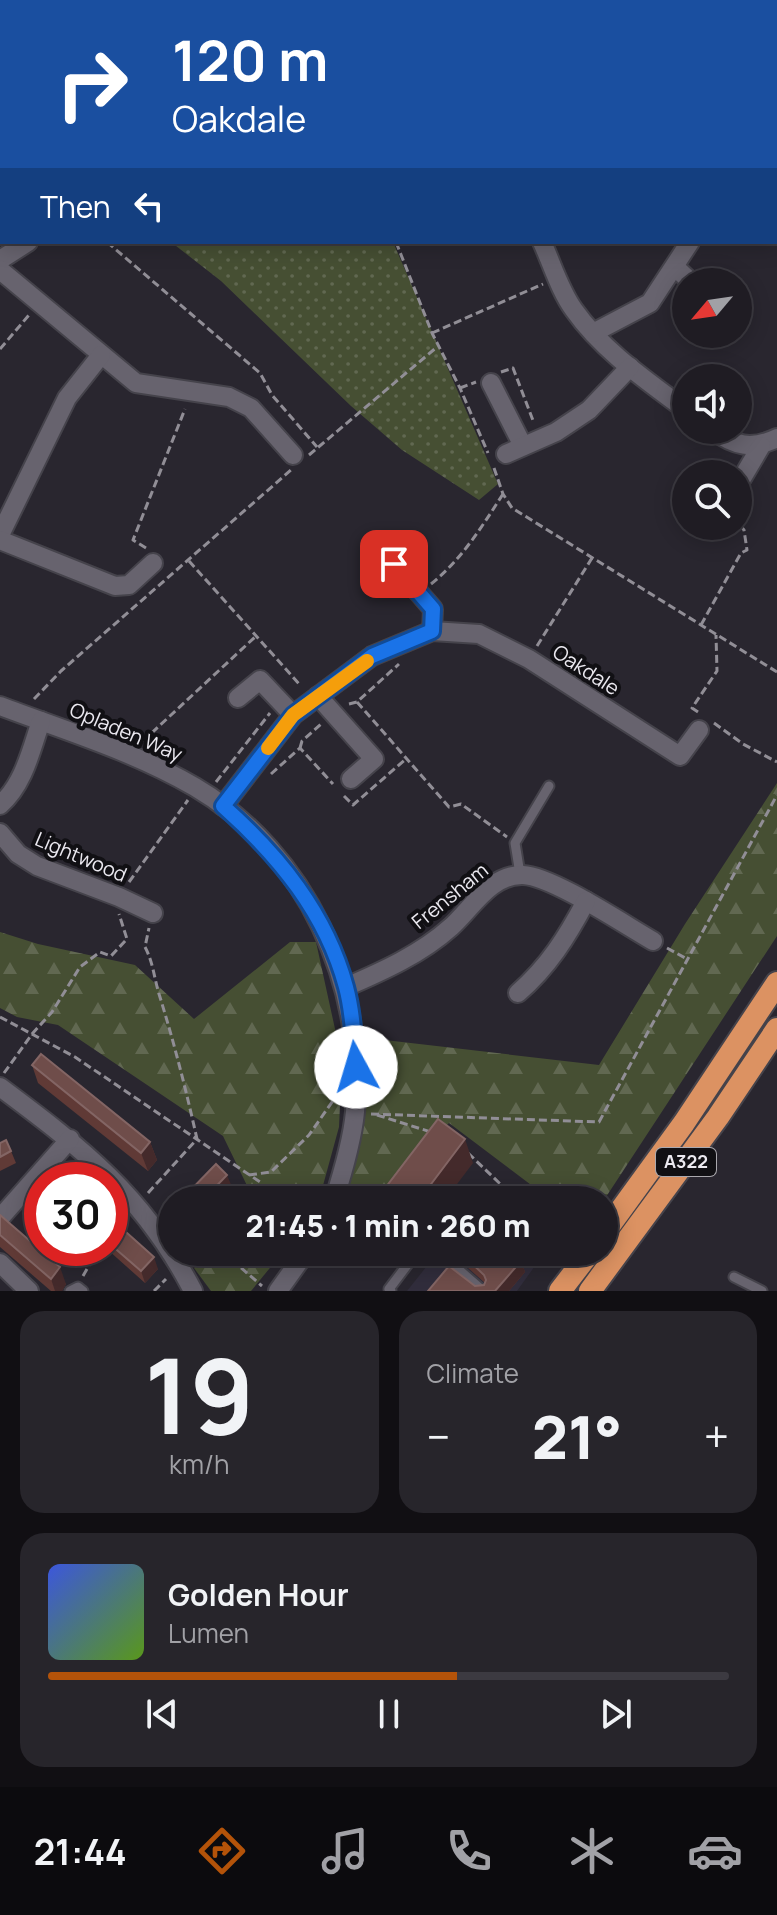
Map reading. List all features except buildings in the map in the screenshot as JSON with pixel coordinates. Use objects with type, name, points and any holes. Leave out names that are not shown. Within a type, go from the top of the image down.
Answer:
[{"type":"highway","name":"A322","points":[[618,1212],[734,1050],[777,983]]},
{"type":"highway","name":"A322","points":[[590,1291],[709,1129],[777,1029]]},
{"type":"highway","points":[[560,1291],[579,1266]]},
{"type":"street","points":[[0,260],[25,244]]},
{"type":"street","points":[[543,244],[572,308],[593,333],[630,367],[672,399]]},
{"type":"street","points":[[593,333],[650,303],[689,244]]},
{"type":"street","points":[[0,270],[136,383],[229,397],[251,408],[293,455]]},
{"type":"street","points":[[101,355],[67,398],[0,537],[115,586],[129,585],[152,558]]},
{"type":"street","points":[[491,383],[514,450],[556,432],[589,410],[630,367]]},
{"type":"street","points":[[752,466],[769,442]]},
{"type":"street","points":[[394,564],[433,609],[432,631]]},
{"type":"street","name":"Oakdale","points":[[223,806],[293,715],[372,656],[432,631],[479,634],[529,659],[680,756],[699,730]]},
{"type":"street","points":[[238,698],[260,680],[293,715]]},
{"type":"street","points":[[318,696],[374,759],[351,779]]},
{"type":"street","name":"Opladen Way","points":[[0,706],[135,755],[196,788],[223,806],[258,837],[294,878],[323,927],[346,987],[364,1114],[339,1186]]},
{"type":"street","points":[[0,805],[11,796],[23,773],[41,721]]},
{"type":"street","name":"Lightwood","points":[[0,833],[18,854],[37,866],[153,913]]},
{"type":"street","name":"Frensham","points":[[346,987],[400,963],[450,928],[495,882],[520,874],[535,877],[586,901],[653,941]]},
{"type":"street","points":[[518,993],[540,974],[565,940],[586,901]]},
{"type":"street","points":[[0,1087],[70,1139],[92,1162]]},
{"type":"street","points":[[0,1218],[70,1139]]},
{"type":"street","points":[[128,1196],[138,1205],[180,1265],[193,1291]]},
{"type":"street","points":[[0,1263],[29,1291]]},
{"type":"street","points":[[270,1289],[292,1266]]},
{"type":"lane","points":[[520,874],[515,843],[549,786]]},
{"type":"lane","points":[[391,1291],[389,1289],[406,1266]]},
{"type":"lane","points":[[455,1266],[483,1291]]},
{"type":"lane","points":[[734,1277],[762,1291]]},
{"type":"path","points":[[109,244],[260,373],[272,395],[317,447]]},
{"type":"path","points":[[397,244],[437,347],[460,388],[503,494],[512,508],[777,672]]},
{"type":"path","points":[[432,333],[558,278]]},
{"type":"path","points":[[0,349],[40,303]]},
{"type":"path","points":[[20,713],[61,671],[317,447],[437,347]]},
{"type":"path","points":[[513,368],[534,423]]},
{"type":"path","points":[[152,558],[133,540],[192,390]]},
{"type":"path","points":[[431,584],[451,568],[468,548],[503,494]]},
{"type":"path","points":[[701,625],[741,553],[747,550],[746,540]]},
{"type":"path","points":[[529,659],[592,558]]},
{"type":"path","points":[[188,560],[301,686]]},
{"type":"path","points":[[716,635],[717,671],[692,708],[743,744],[777,762]]},
{"type":"path","points":[[141,743],[256,636]]},
{"type":"path","points":[[266,778],[341,706],[357,702],[399,664]]},
{"type":"path","points":[[357,702],[449,807],[461,804],[515,843]]},
{"type":"path","points":[[216,782],[272,710]]},
{"type":"path","points":[[300,748],[353,805],[407,758]]},
{"type":"path","points":[[0,1080],[32,1034],[52,1012],[80,967],[100,952],[111,956],[127,939],[119,917],[119,897],[196,788]]},
{"type":"path","points":[[364,1114],[599,1122],[777,795]]},
{"type":"path","points":[[153,913],[145,947],[152,960],[158,991],[174,1037],[197,1139]]},
{"type":"path","points":[[653,941],[687,959]]},
{"type":"path","points":[[0,1017],[75,1057],[260,1182],[256,1186]]},
{"type":"path","points":[[249,1175],[271,1172],[309,1135],[356,1067]]},
{"type":"path","points":[[364,1114],[440,1134]]},
{"type":"path","points":[[138,1205],[197,1139]]},
{"type":"path","points":[[464,1148],[503,1186]]},
{"type":"path","points":[[77,1290],[89,1266]]},
{"type":"path","points":[[241,1266],[270,1289]]},
{"type":"path","points":[[154,1291],[174,1270]]},
{"type":"shaded area","points":[[427,1266],[535,1266],[517,1291],[407,1291]]},
{"type":"green space","points":[[174,244],[394,244],[498,484],[479,500],[402,450],[351,406],[221,281]]},
{"type":"green space","points":[[777,783],[777,936],[613,1186],[532,1186],[449,1123],[386,1186],[350,1186],[376,1039],[599,1065],[685,924]]},
{"type":"green space","points":[[0,932],[38,944],[135,965],[194,1019],[290,942],[316,942],[342,1061],[339,1127],[323,1186],[247,1186],[223,1136],[58,1025],[17,1017],[0,1008]]},
{"type":"green space","points":[[272,1266],[251,1291],[211,1291],[194,1268]]},
{"type":"slow traffic","points":[[268,748],[293,715],[367,661]]},
{"type":"route","points":[[356,1067],[346,987],[323,927],[294,878],[258,837],[223,806],[293,715],[372,656],[432,631],[433,609],[394,564]]}]
